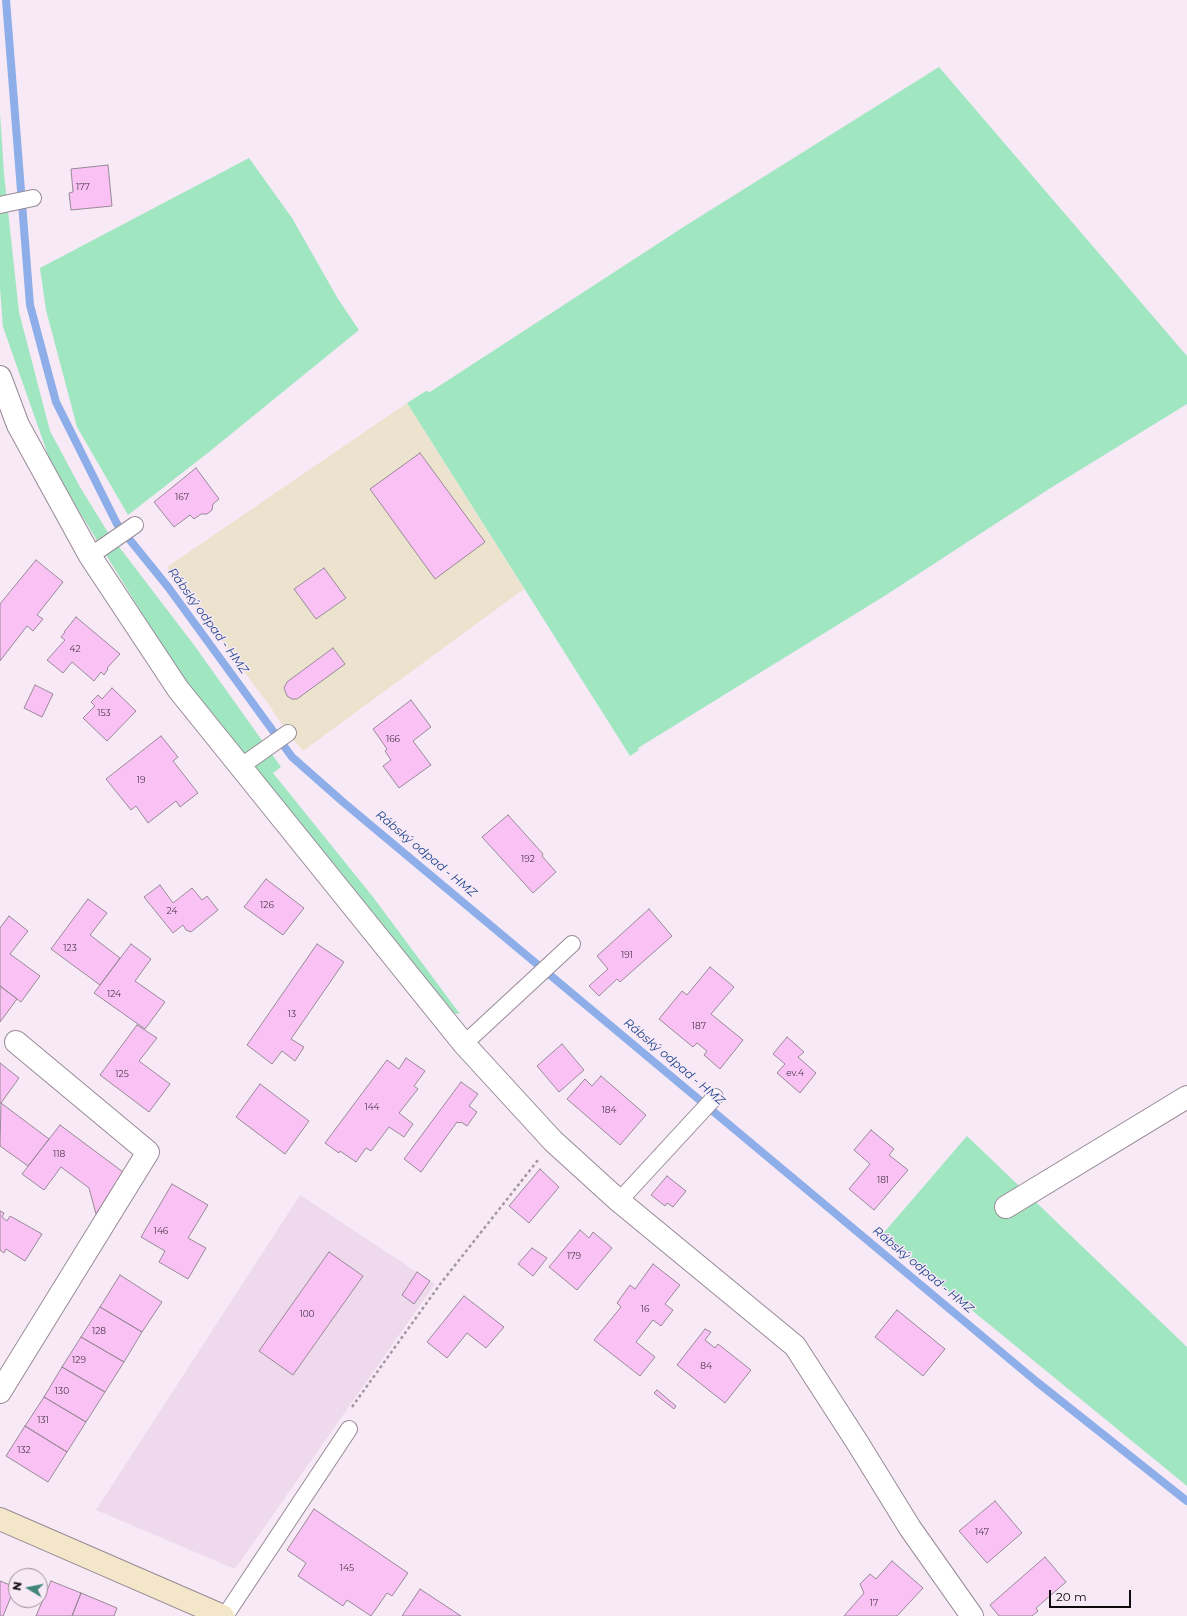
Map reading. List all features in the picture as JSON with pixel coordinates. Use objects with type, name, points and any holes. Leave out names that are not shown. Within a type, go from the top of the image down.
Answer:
[{"type":"street","points":[[0,377],[18,425],[90,556],[178,689],[464,1044],[553,1141],[619,1201],[795,1346],[910,1528],[972,1616]]},
{"type":"street","points":[[0,1392],[148,1152],[16,1042]]},
{"type":"street","points":[[1006,1207],[1187,1097]]},
{"type":"street","points":[[0,1519],[224,1616]]},
{"type":"lane","points":[[2,205],[33,198]]},
{"type":"lane","points":[[90,556],[135,524]]},
{"type":"lane","points":[[240,767],[288,733]]},
{"type":"lane","points":[[464,1044],[572,944]]},
{"type":"lane","points":[[619,1201],[715,1097]]},
{"type":"lane","points":[[224,1616],[349,1429]]},
{"type":"path","points":[[338,1445],[340,1424],[441,1282],[553,1141]]},
{"type":"shaded area","points":[[407,403],[524,589],[303,751],[288,733],[167,567]]},
{"type":"shaded area","points":[[300,1195],[435,1284],[235,1569],[96,1510]]},
{"type":"green space","points":[[939,67],[1187,356],[1187,404],[1049,489],[886,595],[638,748],[639,750],[630,756],[407,403],[426,391],[430,392],[685,226]]},
{"type":"green space","points":[[0,113],[4,174],[19,312],[50,431],[80,487],[107,531],[194,645],[281,767],[273,773],[373,897],[460,1014],[452,1013],[177,670],[53,469],[3,327],[0,288]]},
{"type":"green space","points":[[249,158],[292,218],[338,299],[359,330],[209,452],[128,515],[77,427],[46,310],[40,268]]},
{"type":"green space","points":[[967,1136],[1187,1347],[1187,1486],[881,1236]]},
{"type":"building","points":[[108,165],[112,206],[71,210],[69,193],[73,192],[71,169]]},
{"type":"building","points":[[420,453],[485,542],[435,579],[370,489]]},
{"type":"building","points":[[196,468],[219,499],[213,504],[212,510],[207,514],[201,514],[194,519],[190,515],[174,527],[154,502]]},
{"type":"building","points":[[36,560],[63,582],[37,615],[43,619],[33,631],[27,626],[0,661],[0,604]]},
{"type":"building","points":[[324,568],[346,598],[316,619],[294,589]]},
{"type":"building","points":[[76,617],[120,654],[107,668],[108,669],[104,675],[101,672],[94,681],[72,662],[63,673],[47,660],[65,640],[61,637]]},
{"type":"building","points":[[333,648],[345,664],[297,699],[292,699],[287,696],[284,688],[287,682]]},
{"type":"building","points":[[35,685],[53,694],[42,717],[24,708]]},
{"type":"building","points":[[112,688],[136,711],[107,741],[83,718],[95,706],[91,702],[98,695],[102,699]]},
{"type":"building","points":[[411,700],[431,727],[413,741],[431,765],[399,788],[383,766],[391,760],[385,751],[387,749],[373,729]]},
{"type":"building","points":[[161,736],[178,757],[173,761],[198,793],[180,807],[176,801],[148,823],[136,806],[131,810],[106,779]]},
{"type":"building","points":[[508,815],[543,854],[542,856],[556,872],[533,893],[482,837]]},
{"type":"building","points":[[266,879],[304,908],[283,935],[244,907]]},
{"type":"building","points":[[160,885],[173,903],[192,888],[202,900],[207,896],[218,910],[191,932],[186,930],[183,925],[173,933],[144,897]]},
{"type":"building","points":[[88,899],[107,913],[90,935],[120,958],[100,985],[51,949]]},
{"type":"building","points":[[649,909],[672,936],[620,982],[617,979],[599,996],[589,986],[608,969],[597,956]]},
{"type":"building","points":[[9,916],[28,931],[10,954],[40,976],[21,1002],[0,986],[0,928]]},
{"type":"building","points":[[131,944],[151,959],[135,981],[165,1002],[145,1029],[94,993]]},
{"type":"building","points":[[317,944],[344,962],[291,1039],[304,1047],[295,1061],[282,1051],[272,1064],[247,1045]]},
{"type":"building","points":[[710,967],[734,987],[711,1014],[743,1040],[720,1069],[704,1055],[707,1051],[697,1043],[693,1047],[659,1019],[682,991],[687,995]]},
{"type":"building","points":[[0,986],[17,999],[0,1022]]},
{"type":"building","points":[[137,1025],[157,1038],[139,1061],[170,1084],[149,1112],[100,1075]]},
{"type":"building","points":[[787,1037],[804,1052],[798,1057],[816,1073],[800,1093],[777,1073],[785,1064],[773,1054]]},
{"type":"building","points":[[562,1044],[584,1070],[559,1092],[537,1066]]},
{"type":"building","points":[[406,1058],[425,1071],[414,1086],[418,1089],[399,1113],[413,1124],[404,1137],[389,1127],[371,1151],[366,1148],[356,1162],[340,1151],[339,1153],[325,1143],[387,1060],[399,1069]]},
{"type":"building","points":[[0,1063],[19,1078],[1,1103],[0,1103]]},
{"type":"building","points":[[601,1076],[646,1115],[620,1145],[567,1099],[585,1079],[592,1086]]},
{"type":"building","points":[[461,1082],[478,1094],[469,1106],[477,1112],[467,1126],[461,1122],[457,1122],[421,1172],[404,1159]]},
{"type":"building","points":[[260,1084],[309,1121],[285,1154],[236,1117]]},
{"type":"building","points":[[1,1103],[49,1139],[28,1166],[0,1146]]},
{"type":"building","points":[[60,1125],[123,1172],[96,1214],[89,1188],[61,1167],[44,1190],[22,1174]]},
{"type":"building","points":[[871,1130],[894,1149],[889,1155],[908,1170],[874,1210],[849,1189],[870,1164],[854,1150]]},
{"type":"building","points":[[540,1169],[559,1187],[529,1223],[509,1206]]},
{"type":"building","points":[[667,1176],[686,1191],[673,1207],[667,1203],[665,1206],[651,1195]]},
{"type":"building","points":[[172,1184],[208,1205],[188,1238],[206,1248],[188,1279],[159,1262],[165,1251],[141,1237]]},
{"type":"building","points":[[0,1211],[4,1213],[2,1217],[7,1221],[10,1216],[42,1234],[25,1261],[6,1249],[4,1253],[0,1250]]},
{"type":"building","points":[[580,1230],[589,1238],[593,1232],[612,1248],[577,1290],[549,1267]]},
{"type":"building","points":[[532,1248],[547,1258],[533,1276],[518,1264]]},
{"type":"building","points":[[329,1252],[363,1276],[293,1375],[259,1351]]},
{"type":"building","points":[[653,1264],[680,1285],[665,1304],[673,1310],[661,1326],[653,1320],[636,1342],[655,1357],[640,1376],[594,1340],[621,1307],[617,1303],[630,1285],[635,1289]]},
{"type":"building","points":[[417,1272],[430,1281],[414,1304],[402,1295]]},
{"type":"building","points":[[120,1275],[162,1302],[142,1332],[100,1307]]},
{"type":"building","points":[[464,1296],[504,1327],[486,1348],[467,1333],[447,1358],[427,1342]]},
{"type":"building","points":[[100,1307],[142,1332],[124,1362],[81,1337]]},
{"type":"building","points":[[897,1310],[945,1349],[923,1376],[875,1337]]},
{"type":"building","points":[[705,1329],[711,1332],[705,1340],[715,1348],[718,1344],[751,1370],[725,1403],[677,1365]]},
{"type":"building","points":[[81,1337],[124,1362],[105,1392],[62,1367]]},
{"type":"building","points":[[62,1367],[105,1392],[86,1422],[44,1397]]},
{"type":"building","points":[[657,1390],[676,1406],[674,1409],[654,1393]]},
{"type":"building","points":[[44,1397],[86,1422],[67,1452],[25,1426]]},
{"type":"building","points":[[25,1426],[67,1452],[48,1482],[6,1456]]},
{"type":"building","points":[[995,1501],[1022,1533],[987,1563],[959,1531]]},
{"type":"building","points":[[314,1509],[408,1573],[392,1596],[387,1593],[371,1616],[347,1600],[343,1606],[298,1576],[306,1563],[287,1550]]},
{"type":"building","points":[[1045,1557],[1066,1582],[1036,1608],[1038,1611],[1032,1616],[999,1616],[990,1605]]},
{"type":"building","points":[[892,1561],[923,1588],[897,1616],[844,1616],[864,1593],[860,1584],[870,1574],[876,1579]]},
{"type":"building","points":[[0,1581],[8,1584],[8,1604],[3,1616],[0,1616]]},
{"type":"building","points":[[51,1581],[81,1593],[72,1616],[36,1616],[39,1608],[48,1608],[48,1588]]},
{"type":"building","points":[[420,1589],[461,1616],[402,1616]]},
{"type":"building","points":[[81,1593],[117,1608],[114,1616],[72,1616]]},
{"type":"waterway","name":"Rábský odpad - HMZ","points":[[6,0],[30,305],[56,402],[117,524],[168,587],[292,757],[343,802],[1037,1382],[1187,1501]]}]
